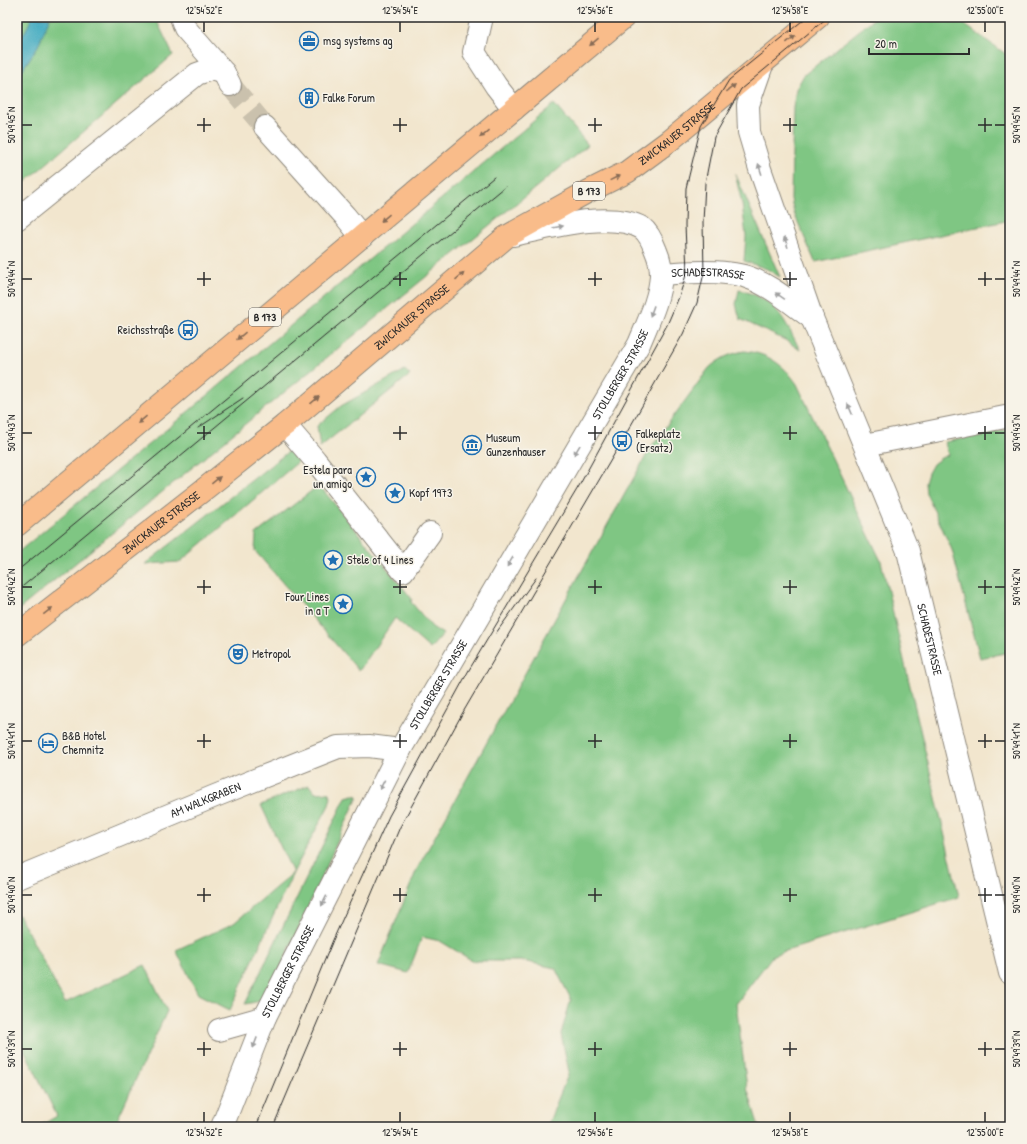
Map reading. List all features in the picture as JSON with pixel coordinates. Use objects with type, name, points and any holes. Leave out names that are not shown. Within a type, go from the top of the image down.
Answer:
[{"type":"main road","name":"B 173","points":[[17,525],[624,17]]},
{"type":"main road","name":"ZWICKAUER STRASSE","points":[[17,635],[285,425],[506,237],[587,192],[627,172],[692,122],[818,17]]},
{"type":"street","points":[[17,219],[197,74],[211,69],[227,79],[185,28],[181,17]]},
{"type":"street","points":[[482,17],[474,52],[496,86],[514,109]]},
{"type":"street","name":"SCHADESTRASSE","points":[[763,62],[748,105],[749,132],[760,169],[812,318],[908,551],[1010,973]]},
{"type":"street","points":[[265,127],[362,237]]},
{"type":"street","name":"SCHADESTRASSE","points":[[506,237],[598,220],[622,221],[643,228],[652,240],[658,256],[661,274],[692,272],[730,274],[746,277],[768,287],[812,318]]},
{"type":"street","name":"STOLLBERGER STRASSE","points":[[222,1127],[265,1017],[400,750],[639,344],[656,300],[661,274]]},
{"type":"street","points":[[864,445],[1010,416]]},
{"type":"street","points":[[285,425],[325,472],[403,570],[430,533]]},
{"type":"street","name":"AM WALKGRABEN","points":[[17,878],[338,747],[369,746],[400,750]]},
{"type":"street","points":[[219,1030],[265,1017]]},
{"type":"green space","points":[[17,17],[155,17],[173,55],[17,189]]},
{"type":"green space","points":[[876,17],[960,17],[965,25],[1010,57],[1010,220],[815,262],[794,213],[791,199],[793,108],[796,89],[804,75]]},
{"type":"green space","points":[[554,104],[588,145],[17,611],[17,553],[207,396]]},
{"type":"green space","points":[[735,173],[780,277],[767,269],[744,261],[746,236],[742,204]]},
{"type":"green space","points":[[739,290],[752,294],[771,305],[784,320],[800,350],[787,341],[740,319],[736,304]]},
{"type":"green space","points":[[744,351],[761,354],[775,361],[787,371],[797,384],[881,561],[959,897],[773,955],[736,1004],[747,1088],[759,1127],[547,1127],[569,1072],[561,1034],[571,999],[555,968],[523,961],[473,961],[440,941],[422,937],[408,973],[378,965],[417,869],[651,447],[709,368],[725,357]]},
{"type":"green space","points":[[405,370],[410,375],[320,447],[317,426],[341,406]]},
{"type":"green space","points":[[1010,430],[1010,652],[980,658],[952,550],[926,493],[925,483],[933,464],[948,455],[945,442]]},
{"type":"green space","points":[[289,451],[298,462],[180,562],[145,564]]},
{"type":"green space","points":[[319,485],[412,599],[411,602],[432,627],[443,634],[430,649],[395,618],[359,671],[255,551],[256,534]]},
{"type":"green space","points":[[309,785],[315,793],[328,792],[331,797],[329,805],[293,873],[261,805]]},
{"type":"green space","points":[[353,795],[358,796],[266,1000],[245,1004],[346,797]]},
{"type":"green space","points":[[293,873],[230,1010],[198,994],[176,950],[234,923]]},
{"type":"green space","points":[[19,915],[65,1003],[145,965],[167,1011],[114,1127],[38,1127],[57,1116],[17,1035],[17,916]]},
{"type":"water","points":[[32,17],[50,17],[38,46],[17,78],[17,46]]},
{"type":"tunnel","points":[[230,85],[265,127]]},
{"type":"tram line","points":[[256,1127],[333,940],[389,816],[469,670],[579,486],[667,325],[679,297],[687,272],[685,225],[686,188],[701,126],[729,80],[807,17]]},
{"type":"tram line","points":[[273,1127],[400,827],[462,714],[683,334],[697,303],[704,273],[703,222],[705,183],[714,137],[741,89],[828,17]]},
{"type":"tram line","points":[[17,571],[494,177]]},
{"type":"tram line","points":[[17,591],[505,187]]},
{"type":"tram line","points":[[198,428],[243,398]]},
{"type":"tram line","points":[[496,633],[536,578]]},
{"type":"place","name":"msg systems ag","points":[[309,41]]},
{"type":"place","name":"Falke Forum","points":[[309,98]]},
{"type":"place","name":"Reichsstraße","points":[[188,330]]},
{"type":"place","name":"Falkeplatz (Ersatz)","points":[[622,441]]},
{"type":"place","name":"Museum Gunzenhauser","points":[[472,445]]},
{"type":"place","name":"Estela para un amigo","points":[[366,477]]},
{"type":"place","name":"Kopf 1973","points":[[395,493]]},
{"type":"place","name":"Stele of 4 Lines","points":[[333,560]]},
{"type":"place","name":"Four Lines in a T","points":[[343,604]]},
{"type":"place","name":"Metropol","points":[[238,654]]},
{"type":"place","name":"B&B Hotel Chemnitz","points":[[48,743]]}]
